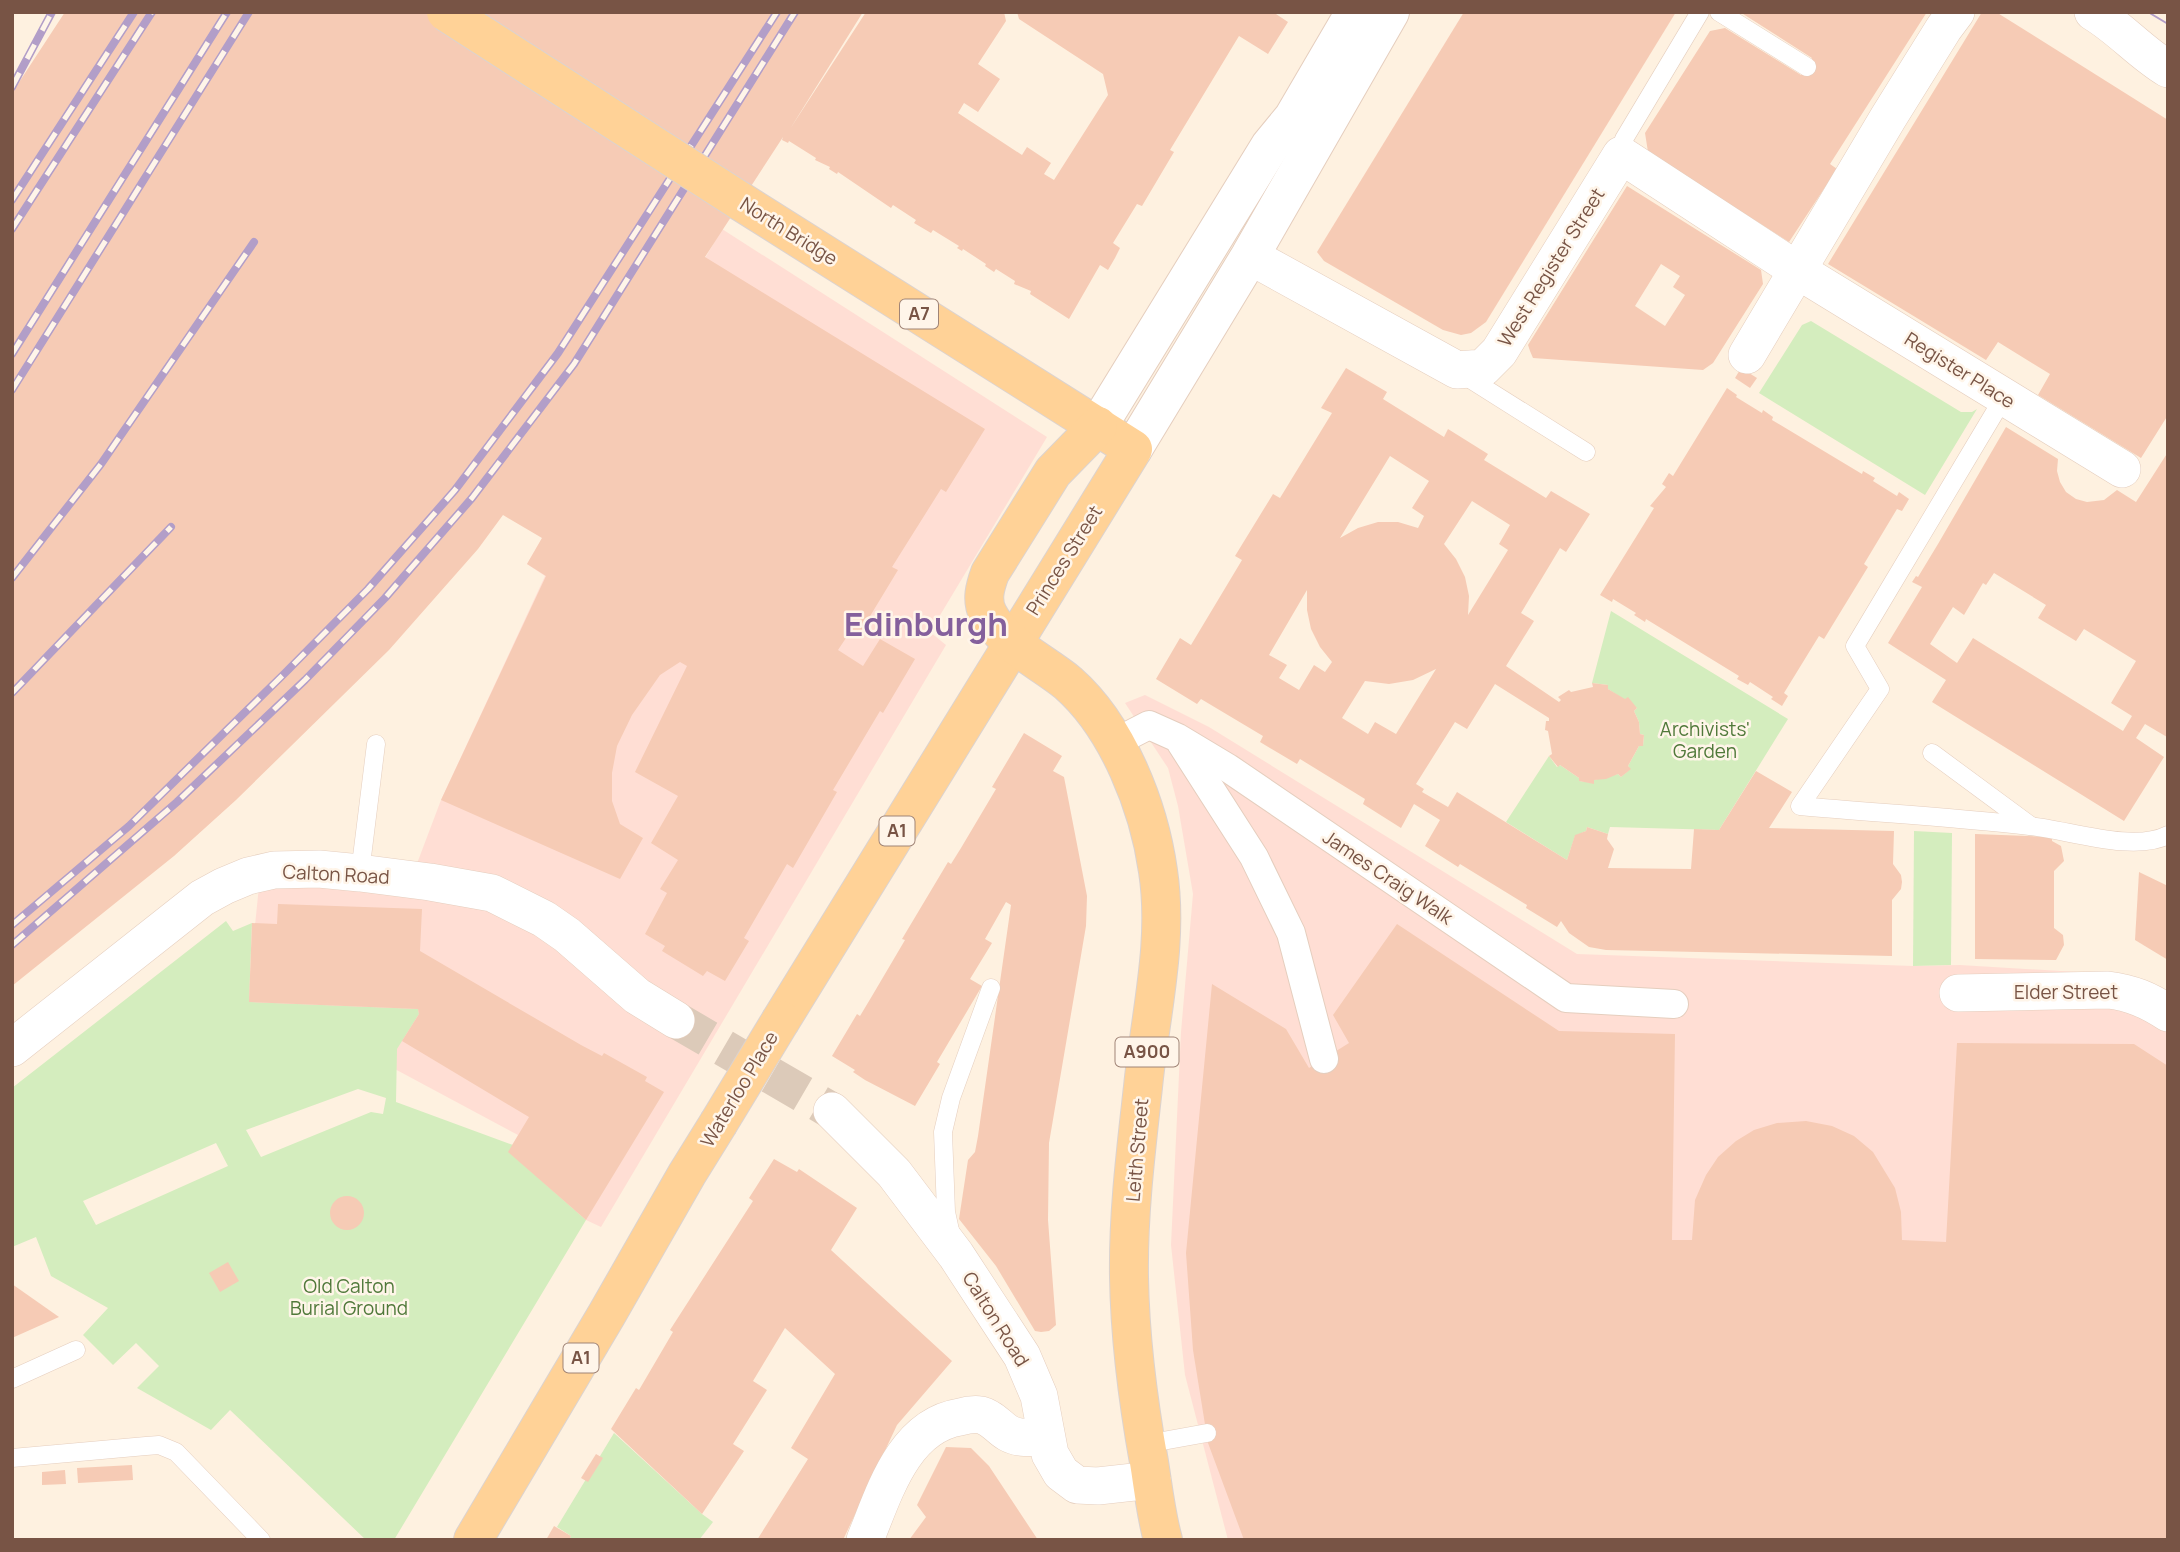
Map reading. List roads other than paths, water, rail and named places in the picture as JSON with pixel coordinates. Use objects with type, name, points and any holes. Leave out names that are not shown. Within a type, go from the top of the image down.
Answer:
[{"type":"main road","name":"North Bridge","points":[[446,12],[1133,449]]},
{"type":"main road","points":[[1013,642],[988,614],[984,599],[988,580],[1053,472],[1098,426]]},
{"type":"main road","name":"Princes Street","points":[[1013,642],[1133,449]]},
{"type":"main road","name":"A900","points":[[1048,586],[1050,637],[1057,661],[1069,684]]},
{"type":"main road","name":"Leith Street","points":[[1013,642],[1069,684],[1090,706],[1114,743],[1135,785],[1155,847],[1160,885],[1161,959],[1153,1001],[1134,1164],[1129,1275],[1136,1376],[1163,1540]]},
{"type":"main road","name":"Waterloo Place","points":[[473,1540],[687,1174],[1013,642]]},
{"type":"street","points":[[1098,426],[1270,146],[1293,118],[1355,12]]},
{"type":"street","name":"Princes Street","points":[[1133,449],[1250,256],[1390,12]]},
{"type":"street","points":[[1747,355],[1883,115],[1956,12]]},
{"type":"street","points":[[2102,15],[2150,58],[2168,69]]},
{"type":"street","points":[[1620,155],[1797,270]]},
{"type":"street","name":"West Register Street","points":[[1457,370],[1483,368],[1499,352],[1620,155]]},
{"type":"street","points":[[1250,256],[1457,370]]},
{"type":"street","name":"Register Place","points":[[1797,270],[2122,469]]},
{"type":"street","name":"James Craig Walk","points":[[1114,743],[1149,725],[1178,738],[1228,768],[1566,998],[1674,1004]]},
{"type":"street","points":[[1178,738],[1254,857],[1291,933],[1324,1059]]},
{"type":"street","name":"Calton Road","points":[[12,1048],[202,898],[248,876],[274,870],[319,869],[360,873],[492,893],[544,919],[567,935],[637,996],[676,1020]]},
{"type":"street","name":"Elder Street","points":[[1958,993],[2108,990],[2146,999],[2168,1013]]},
{"type":"street","name":"Calton Road","points":[[832,1111],[894,1173],[956,1255],[1022,1356],[1039,1396],[1050,1454],[1061,1473],[1077,1485],[1098,1486],[1149,1462]]},
{"type":"street","points":[[865,1540],[907,1449],[925,1432],[947,1419],[983,1416],[1009,1434],[1019,1437],[1046,1437]]},
{"type":"lane","points":[[1620,155],[1624,139],[1700,12]]},
{"type":"lane","points":[[1719,12],[1807,67]]},
{"type":"lane","points":[[1457,370],[1586,452]]},
{"type":"lane","points":[[2004,397],[1855,646],[1880,689],[1800,806],[2031,826],[2122,841],[2148,841],[2168,835]]},
{"type":"lane","points":[[360,873],[376,744]]},
{"type":"lane","points":[[1932,753],[2031,826]]},
{"type":"lane","points":[[956,1255],[946,1212],[943,1132],[951,1098],[991,988]]},
{"type":"lane","points":[[12,1379],[76,1350]]},
{"type":"lane","points":[[1149,1462],[1207,1433]]},
{"type":"lane","points":[[12,1458],[146,1446],[166,1447],[184,1459],[261,1540]]},
{"type":"tunnel","points":[[676,1020],[832,1111]]},
{"type":"tram line","points":[[2148,12],[2168,24]]},
{"type":"railway","points":[[12,87],[52,12]]},
{"type":"railway","points":[[12,200],[134,12]]},
{"type":"railway","points":[[12,229],[152,12]]},
{"type":"railway","points":[[12,354],[227,12]]},
{"type":"railway","points":[[12,390],[249,12]]},
{"type":"railway","points":[[12,925],[129,826],[285,673],[368,589],[455,490],[558,353],[777,12]]},
{"type":"railway","points":[[12,945],[177,802],[305,680],[385,598],[472,498],[574,364],[795,12]]},
{"type":"railway","points":[[12,578],[101,464],[254,242]]},
{"type":"railway","points":[[12,693],[171,527]]},
{"type":"district","name":"Edinburgh","points":[[926,624]]},
{"type":"park label","name":"Archivists' Garden","points":[[1705,740]]},
{"type":"park label","name":"Old Calton Burial Ground","points":[[349,1297]]}]
